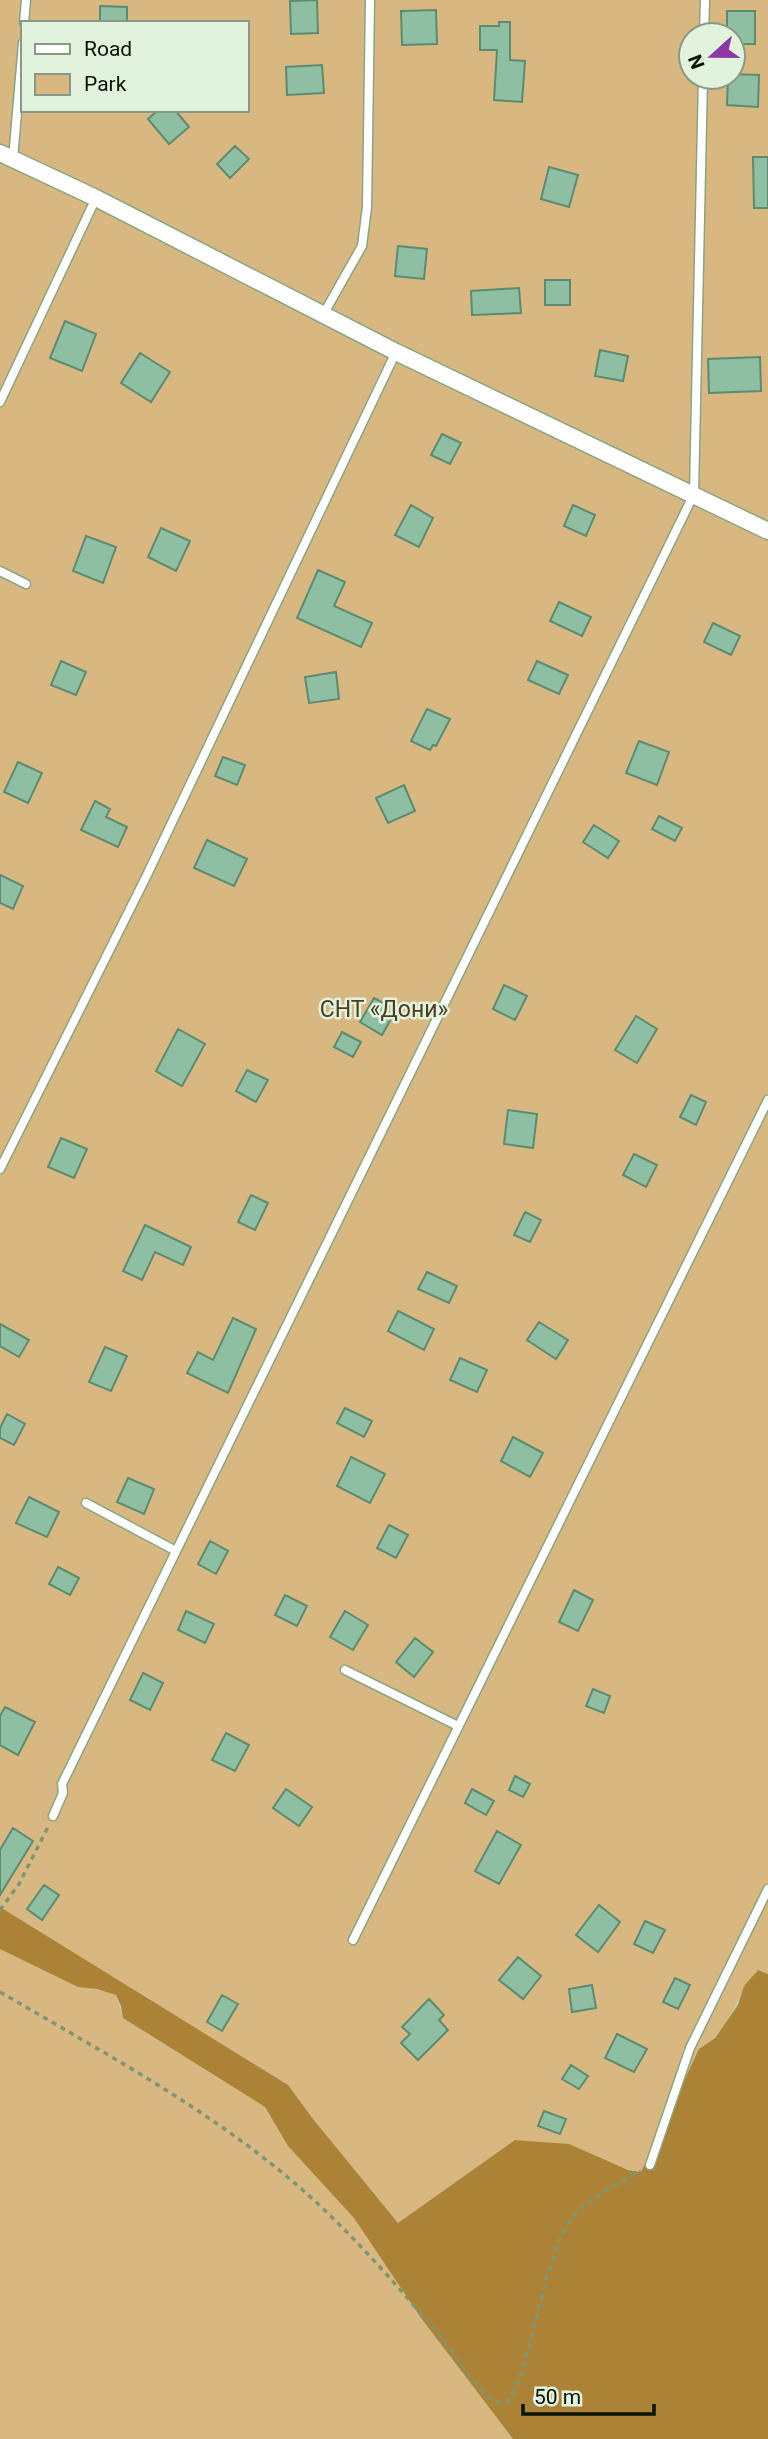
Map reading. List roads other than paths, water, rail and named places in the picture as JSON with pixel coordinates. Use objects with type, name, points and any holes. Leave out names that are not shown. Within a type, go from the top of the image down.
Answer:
[{"type":"street","points":[[6,156],[96,198],[396,352],[768,531]]},
{"type":"lane","points":[[24,21],[26,0]]},
{"type":"lane","points":[[323,315],[362,246],[367,207],[370,0]]},
{"type":"lane","points":[[704,21],[705,0]]},
{"type":"lane","points":[[6,156],[21,56]]},
{"type":"lane","points":[[53,1816],[63,1793],[62,1784],[694,494],[703,91]]},
{"type":"lane","points":[[0,402],[96,198]]},
{"type":"lane","points":[[0,1169],[152,864],[396,352]]},
{"type":"lane","points":[[0,571],[26,584]]},
{"type":"lane","points":[[353,1940],[768,1100]]},
{"type":"lane","points":[[86,1503],[176,1551]]},
{"type":"lane","points":[[345,1670],[458,1726]]},
{"type":"lane","points":[[650,2165],[690,2048],[768,1889]]},
{"type":"park label","name":"СНТ «Дони»","points":[[384,1009]]}]
